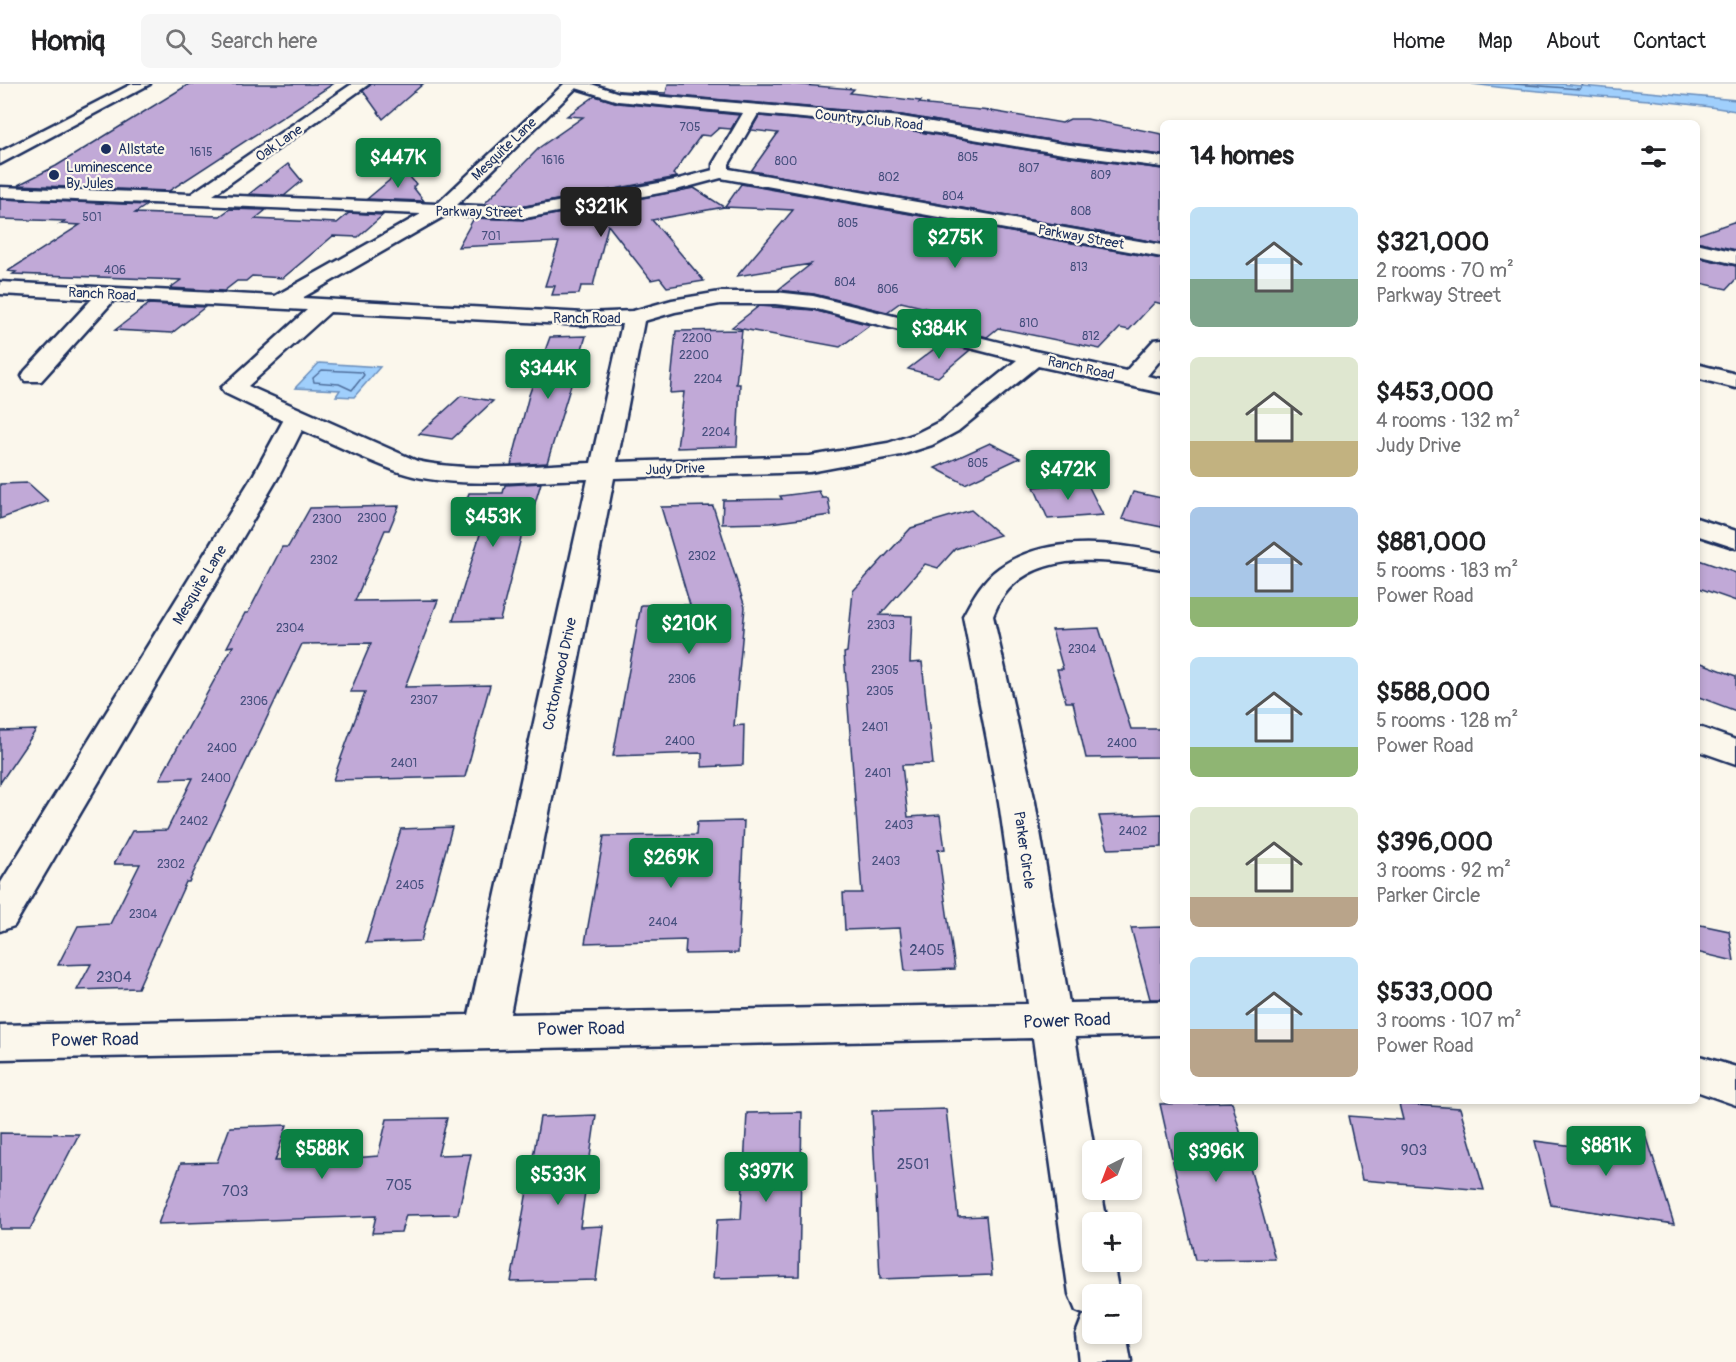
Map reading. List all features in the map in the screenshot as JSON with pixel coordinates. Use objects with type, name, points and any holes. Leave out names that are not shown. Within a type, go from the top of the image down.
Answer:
[{"type":"street","points":[[0,159],[143,84]]},
{"type":"street","name":"Oak Lane","points":[[194,200],[362,84]]},
{"type":"street","name":"Country Club Road","points":[[574,84],[599,94],[618,97],[902,122],[1063,149],[1160,162]]},
{"type":"street","name":"Mesquite Lane","points":[[280,302],[440,211],[574,84]]},
{"type":"street","points":[[721,173],[721,164],[753,109]]},
{"type":"street","name":"Parkway Street","points":[[0,192],[525,213],[552,210],[676,185],[721,173],[1160,251]]},
{"type":"street","points":[[1700,250],[1736,258]]},
{"type":"street","name":"Ranch Road","points":[[0,288],[585,319],[634,317],[700,301],[739,297],[775,298],[813,303],[1034,358],[1160,386]]},
{"type":"street","points":[[33,376],[108,294]]},
{"type":"street","points":[[296,418],[233,388],[324,306]]},
{"type":"street","name":"Cottonwood Drive","points":[[486,1031],[634,317]]},
{"type":"street","points":[[1132,379],[1160,347]]},
{"type":"street","name":"Judy Drive","points":[[296,418],[409,467],[432,472],[494,474],[810,464],[891,448],[933,435],[958,420],[1034,358]]},
{"type":"street","points":[[1700,372],[1736,381]]},
{"type":"street","name":"Mesquite Lane","points":[[0,916],[267,474],[296,418]]},
{"type":"street","points":[[1700,527],[1736,540]]},
{"type":"street","name":"Parker Circle","points":[[1092,1284],[1049,1022],[1017,802],[978,616],[991,589],[1004,578],[1035,561],[1089,552],[1129,554],[1160,561]]},
{"type":"street","points":[[1700,739],[1736,753]]},
{"type":"street","name":"Power Road","points":[[0,1042],[1160,1018]]},
{"type":"street","points":[[1700,1074],[1736,1086]]},
{"type":"street","points":[[1102,1344],[1105,1362]]},
{"type":"water","points":[[1472,84],[1560,84],[1736,100],[1736,111],[1671,102]]},
{"type":"water","points":[[319,363],[380,367],[354,397],[336,396],[340,390],[295,388]]},
{"type":"building","points":[[189,84],[333,84],[169,191],[18,185],[56,166]]},
{"type":"building","points":[[371,84],[423,84],[383,119],[363,91]]},
{"type":"building","points":[[668,84],[790,84],[854,89],[850,93],[921,101],[919,103],[927,105],[991,111],[1062,123],[1070,119],[1087,119],[1160,134],[1160,155],[1063,142],[902,115],[619,91],[666,93]]},
{"type":"building","points":[[595,96],[618,103],[739,115],[731,129],[719,128],[710,136],[701,135],[673,174],[677,177],[525,206],[484,204],[540,147],[583,117],[567,116]]},
{"type":"building","points":[[759,116],[902,129],[1063,156],[1160,169],[1160,243],[751,171],[778,133],[751,130]]},
{"type":"building","points":[[288,164],[302,181],[284,196],[249,194]]},
{"type":"building","points":[[403,169],[416,184],[413,187],[424,201],[367,199]]},
{"type":"building","points":[[741,184],[1160,259],[1160,303],[1155,302],[1129,330],[1120,328],[1100,349],[998,328],[987,337],[959,330],[973,319],[901,302],[887,312],[814,294],[778,290],[811,264],[737,276],[793,210],[725,207]]},
{"type":"building","points":[[694,188],[724,207],[652,220],[704,281],[667,287],[660,278],[651,280],[608,225],[593,286],[581,286],[579,294],[552,295],[555,286],[545,286],[559,242],[458,247],[474,218],[525,220]]},
{"type":"building","points":[[0,199],[147,205],[135,213],[220,216],[230,209],[266,210],[255,219],[337,223],[349,213],[383,215],[358,237],[333,236],[283,278],[252,276],[246,281],[237,281],[224,291],[170,288],[181,280],[13,274],[16,272],[8,271],[80,225],[60,224],[66,221],[0,219]]},
{"type":"building","points":[[1736,221],[1736,250],[1700,242],[1700,234]]},
{"type":"building","points":[[1700,258],[1736,266],[1736,279],[1727,289],[1700,283]]},
{"type":"building","points":[[149,304],[205,307],[172,333],[115,330]]},
{"type":"building","points":[[759,306],[813,310],[870,325],[840,347],[732,327]]},
{"type":"building","points":[[742,330],[736,384],[740,384],[737,446],[677,448],[684,392],[670,393],[676,331]]},
{"type":"building","points":[[586,336],[547,463],[511,465],[529,395],[550,337]]},
{"type":"building","points":[[942,343],[970,350],[938,377],[908,369]]},
{"type":"building","points":[[461,396],[493,401],[452,439],[419,434]]},
{"type":"building","points":[[990,443],[1020,458],[965,484],[935,468]]},
{"type":"building","points":[[28,483],[48,501],[0,519],[0,484]]},
{"type":"building","points":[[541,483],[533,510],[528,510],[500,620],[453,621],[481,531],[455,531],[469,493],[503,493],[505,485]]},
{"type":"building","points":[[1087,483],[1103,515],[1048,519],[1034,487]]},
{"type":"building","points":[[819,491],[822,498],[828,498],[831,515],[770,523],[722,524],[723,500],[782,499],[780,496]]},
{"type":"building","points":[[1133,492],[1160,498],[1160,527],[1122,519]]},
{"type":"building","points":[[399,506],[389,530],[385,530],[355,601],[438,600],[405,687],[490,685],[465,777],[333,780],[365,692],[350,692],[371,643],[302,644],[189,882],[186,882],[138,988],[77,990],[91,964],[58,965],[78,926],[110,924],[140,864],[114,864],[132,831],[167,830],[193,778],[160,779],[233,646],[227,647],[245,613],[248,613],[282,547],[288,547],[310,508]]},
{"type":"building","points":[[713,506],[745,607],[734,726],[744,725],[743,765],[702,767],[702,753],[613,756],[641,605],[690,605],[661,507]]},
{"type":"building","points":[[971,510],[1000,535],[955,549],[938,568],[925,564],[880,615],[912,616],[910,663],[922,662],[933,764],[902,765],[908,817],[940,815],[945,849],[938,850],[955,969],[905,971],[900,928],[845,930],[843,893],[862,893],[844,653],[847,652],[853,591],[911,528]]},
{"type":"building","points":[[1700,560],[1736,573],[1736,601],[1700,588]]},
{"type":"building","points":[[1099,628],[1131,729],[1160,729],[1160,757],[1086,758],[1073,702],[1066,702],[1057,669],[1063,669],[1052,630]]},
{"type":"building","points":[[1700,662],[1736,676],[1736,711],[1700,698]]},
{"type":"building","points":[[36,730],[0,783],[0,731]]},
{"type":"building","points":[[1160,814],[1160,847],[1108,849],[1099,816]]},
{"type":"building","points":[[744,821],[738,953],[685,954],[686,940],[585,943],[604,836],[696,835],[697,822]]},
{"type":"building","points":[[452,827],[421,941],[366,943],[401,829]]},
{"type":"building","points":[[1700,925],[1729,931],[1734,961],[1700,953]]},
{"type":"building","points":[[1160,927],[1160,999],[1150,999],[1131,928]]},
{"type":"building","points":[[1160,1104],[1233,1104],[1275,1259],[1195,1260]]},
{"type":"building","points":[[1399,1104],[1460,1108],[1484,1190],[1362,1180],[1348,1116],[1403,1120]]},
{"type":"building","points":[[946,1109],[958,1217],[986,1216],[992,1275],[880,1279],[872,1111]]},
{"type":"building","points":[[802,1112],[799,1276],[713,1278],[717,1220],[741,1219],[747,1113]]},
{"type":"building","points":[[596,1115],[580,1227],[603,1226],[596,1280],[511,1282],[540,1117]]},
{"type":"building","points":[[447,1118],[438,1155],[471,1154],[458,1214],[406,1215],[401,1232],[372,1233],[376,1216],[158,1224],[181,1163],[217,1162],[230,1127],[287,1125],[275,1161],[341,1159],[378,1156],[387,1119]]},
{"type":"building","points":[[1592,1130],[1647,1138],[1674,1224],[1551,1205],[1535,1141],[1597,1149]]},
{"type":"building","points":[[0,1133],[79,1134],[30,1229],[0,1229]]},
{"type":"place","name":"Allstate","points":[[106,149]]},
{"type":"place","name":"Luminescence By Jules","points":[[54,175]]}]
